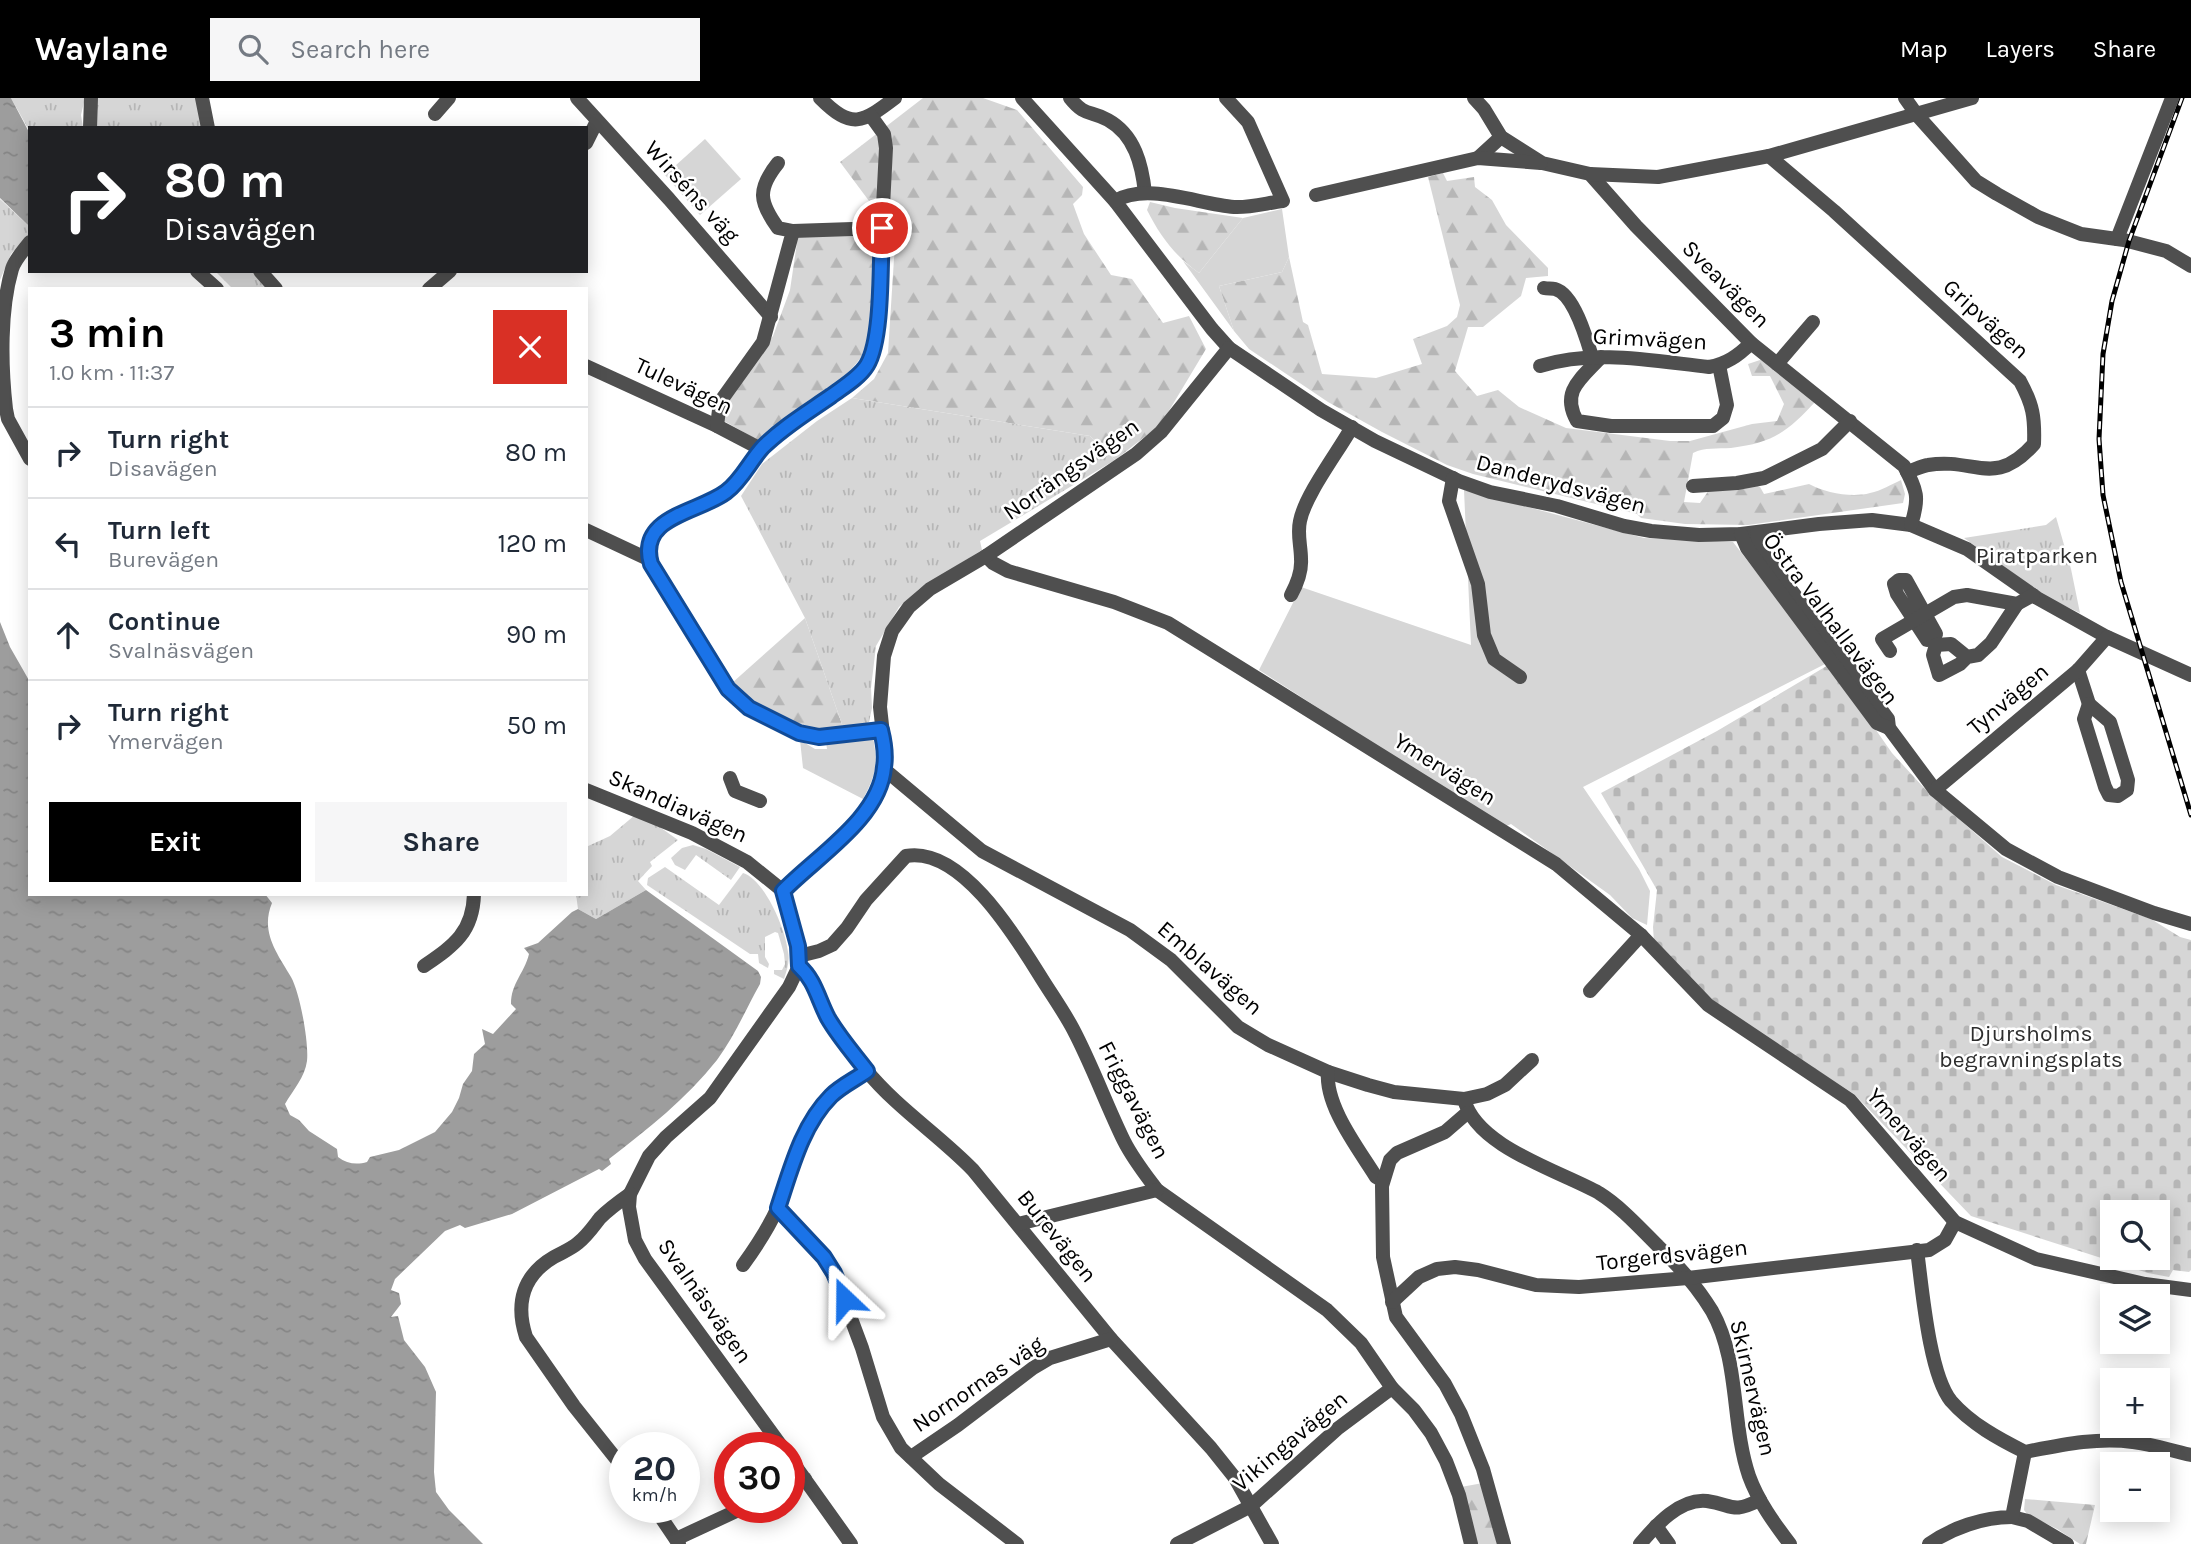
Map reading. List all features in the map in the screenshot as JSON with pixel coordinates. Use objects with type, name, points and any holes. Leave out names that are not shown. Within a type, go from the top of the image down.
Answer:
[{"type":"street","points":[[90,126],[91,98]]},
{"type":"street","points":[[202,98],[208,126]]},
{"type":"street","points":[[435,114],[449,98]]},
{"type":"street","name":"Wirséns väg","points":[[577,98],[771,317]]},
{"type":"street","points":[[820,98],[842,118],[862,119],[871,116],[895,98]]},
{"type":"street","points":[[1008,98],[1025,102]]},
{"type":"street","points":[[1070,98],[1087,114],[1109,121],[1131,142],[1142,171],[1145,193]]},
{"type":"street","points":[[1115,201],[1126,194],[1145,193],[1236,207],[1283,201],[1248,122],[1226,98]]},
{"type":"street","points":[[1474,98],[1501,137],[1542,163]]},
{"type":"street","points":[[1905,98],[1976,181],[2038,217],[2081,234],[2117,239],[2166,251],[2191,266]]},
{"type":"street","points":[[1316,195],[1478,158],[1542,163],[1590,174],[1658,177],[1769,156],[1972,98]]},
{"type":"street","points":[[2117,239],[2172,98]]},
{"type":"street","name":"Danderydsvägen","points":[[1025,102],[1115,201],[1229,348],[1284,386],[1352,427],[1453,478],[1490,492],[1557,506],[1637,528],[1699,535],[1757,533],[1819,523],[1872,520],[1911,525],[1967,550],[2033,595],[2106,637],[2191,675]]},
{"type":"street","points":[[871,116],[884,134],[886,148],[877,325],[873,350],[866,365],[845,386],[789,425],[761,449],[741,476],[723,494],[666,522],[654,532],[648,542],[650,560],[728,689],[749,708],[799,733],[819,737],[881,730]]},
{"type":"street","points":[[588,139],[597,121]]},
{"type":"street","points":[[1478,158],[1501,137]]},
{"type":"street","name":"Gripvägen","points":[[1769,156],[1834,211],[2020,381],[2031,401],[2035,424],[2034,444],[2022,458],[2010,466],[1991,470],[1929,465],[1907,472]]},
{"type":"street","points":[[778,163],[769,175],[763,193],[764,209],[778,228],[793,231],[882,228]]},
{"type":"street","name":"Sveavägen","points":[[1590,174],[1636,226],[1751,343],[1904,466],[1916,493],[1917,502],[1911,525]]},
{"type":"street","points":[[717,426],[720,402],[763,342],[793,231]]},
{"type":"street","points":[[28,245],[13,265],[4,291],[2,313],[6,409],[8,419],[28,455]]},
{"type":"street","points":[[199,273],[214,287]]},
{"type":"street","points":[[262,273],[274,287]]},
{"type":"street","points":[[431,287],[448,273]]},
{"type":"street","points":[[1544,288],[1557,289],[1565,296],[1596,357],[1571,392],[1570,410],[1577,421],[1611,426],[1713,426],[1723,418],[1727,405],[1719,365]]},
{"type":"street","points":[[1777,364],[1813,323]]},
{"type":"street","name":"Grimvägen","points":[[1540,366],[1568,358],[1596,357],[1709,367],[1740,354],[1751,343]]},
{"type":"street","name":"Norrängsvägen","points":[[986,556],[1136,454],[1161,432],[1229,348]]},
{"type":"street","name":"Tulevägen","points":[[588,367],[761,449]]},
{"type":"street","points":[[1693,486],[1764,478],[1822,449],[1850,421]]},
{"type":"street","points":[[1291,595],[1302,562],[1299,522],[1306,503],[1352,427]]},
{"type":"street","points":[[1453,478],[1449,501],[1478,584],[1483,635],[1494,659],[1520,677]]},
{"type":"street","points":[[588,531],[650,560]]},
{"type":"street","name":"Östra Valhallavägen","points":[[1757,533],[1758,545],[1888,719],[1889,728]]},
{"type":"street","name":"Östra Valhallavägen","points":[[1741,534],[1747,548],[1877,723],[1889,728],[1936,790],[2006,849],[2058,877],[2191,924]]},
{"type":"street","points":[[609,1450],[526,1337],[522,1325],[521,1302],[526,1283],[537,1270],[578,1243],[602,1216],[630,1194],[649,1156],[710,1098],[786,992],[799,961],[783,891],[856,823],[877,796],[885,752],[881,730],[880,688],[884,656],[892,631],[909,607],[930,589],[986,556]]},
{"type":"street","name":"Ymervägen","points":[[986,556],[993,564],[1008,571],[1114,602],[1168,623],[1556,864],[1641,935],[1708,1005],[1850,1100],[1955,1222],[2036,1259],[2145,1284],[2191,1290]]},
{"type":"street","points":[[1890,651],[1882,639],[1954,597],[1966,595],[2017,604]]},
{"type":"street","points":[[1968,657],[1978,655],[1991,643],[2017,604],[2033,595]]},
{"type":"street","name":"Tynvägen","points":[[1936,790],[2078,670],[2106,637]]},
{"type":"street","points":[[2078,670],[2089,704],[2110,722],[2128,780],[2127,790],[2119,796],[2109,794],[2105,787],[2084,719],[2089,704]]},
{"type":"street","name":"Emblavägen","points":[[884,769],[982,850],[1130,930],[1171,960],[1238,1027],[1268,1045],[1328,1072],[1394,1092],[1465,1106],[1505,1085],[1532,1060]]},
{"type":"street","points":[[730,778],[735,791],[760,801]]},
{"type":"street","name":"Skandiavägen","points":[[588,791],[703,838],[747,862],[783,891]]},
{"type":"street","name":"Friggavägen","points":[[799,961],[832,945],[873,891],[906,856],[924,855],[942,862],[978,889],[1018,940],[1072,1028],[1125,1142],[1157,1190],[1327,1310],[1361,1343],[1392,1388],[1414,1410],[1431,1433],[1446,1461],[1459,1495],[1471,1544]]},
{"type":"street","points":[[424,966],[463,936],[472,912],[474,896]]},
{"type":"street","points":[[1590,991],[1641,935]]},
{"type":"street","name":"Burevägen","points":[[799,961],[814,984],[830,1020],[867,1071],[926,1129],[957,1154],[1111,1339],[1211,1448],[1235,1478],[1272,1544]]},
{"type":"street","points":[[743,1265],[760,1242],[778,1208],[810,1124],[833,1094],[867,1071]]},
{"type":"street","points":[[1328,1072],[1330,1094],[1340,1118],[1376,1177],[1383,1181]]},
{"type":"street","points":[[1465,1106],[1445,1132],[1397,1153],[1391,1160],[1383,1181],[1383,1256],[1396,1317],[1445,1384],[1461,1414],[1479,1457],[1504,1544]]},
{"type":"street","name":"Skirnervägen","points":[[1465,1106],[1486,1132],[1513,1152],[1608,1199],[1660,1247],[1688,1278],[1712,1312],[1723,1339],[1746,1464],[1760,1500],[1790,1544]]},
{"type":"street","points":[[1018,1224],[1157,1190]]},
{"type":"street","name":"Svalnäsvägen","points":[[630,1194],[629,1207],[635,1240],[645,1259],[771,1432]]},
{"type":"street","points":[[778,1208],[807,1237],[834,1273],[862,1348],[883,1417],[901,1448],[939,1484],[1017,1544]]},
{"type":"street","name":"Torgerdsvägen","points":[[1392,1302],[1419,1277],[1437,1269],[1455,1267],[1536,1285],[1579,1287],[1688,1278],[1929,1250],[1945,1240],[1955,1222]]},
{"type":"street","points":[[1917,1250],[1939,1379],[1952,1402],[1980,1427],[2025,1452],[2070,1443],[2109,1441],[2133,1442],[2191,1455]]},
{"type":"street","name":"Nornornas väg","points":[[911,1457],[1033,1368],[1050,1358],[1111,1339]]},
{"type":"street","name":"Vikingavägen","points":[[1177,1544],[1251,1506],[1337,1429],[1392,1388]]},
{"type":"street","points":[[2012,1517],[2025,1452]]},
{"type":"street","points":[[805,1479],[851,1544]]},
{"type":"street","points":[[1640,1544],[1656,1526],[1683,1505],[1698,1501],[1737,1509],[1760,1500]]},
{"type":"street","points":[[1929,1544],[1957,1529],[1982,1520],[2012,1517],[2028,1521],[2067,1544]]},
{"type":"street","points":[[664,1523],[677,1541],[714,1522]]},
{"type":"street","points":[[1656,1526],[1669,1544]]},
{"type":"green space","points":[[11,98],[85,98],[81,115],[83,126],[28,126],[28,128]]},
{"type":"green space","points":[[97,98],[199,98],[205,126],[97,126]]},
{"type":"green space","points":[[923,98],[983,98],[1017,110],[1083,187],[1082,195],[1073,204],[1084,234],[1111,275],[1132,279],[1163,323],[1189,316],[1206,349],[1161,424],[1115,460],[1090,436],[852,398],[874,379],[888,353],[895,243],[905,234],[894,220],[875,209],[840,162]]},
{"type":"green space","points":[[705,139],[741,179],[700,215],[665,175]]},
{"type":"green space","points":[[1443,173],[1447,181],[1474,177],[1475,187],[1492,200],[1506,225],[1548,268],[1548,276],[1526,278],[1521,296],[1483,327],[1468,327],[1455,371],[1477,396],[1498,390],[1519,407],[1566,428],[1690,441],[1752,424],[1777,421],[1784,404],[1770,376],[1752,376],[1748,364],[1763,359],[1816,401],[1788,428],[1769,439],[1746,446],[1707,449],[1693,453],[1684,502],[1700,503],[1709,490],[1755,485],[1760,487],[1764,494],[1809,484],[1839,494],[1856,495],[1878,491],[1901,480],[1905,494],[1903,503],[1748,525],[1685,524],[1641,518],[1637,514],[1473,474],[1447,465],[1328,402],[1249,349],[1234,331],[1219,286],[1282,272],[1289,257],[1303,322],[1308,325],[1322,374],[1376,378],[1422,364],[1413,339],[1447,326],[1457,317],[1460,305],[1428,177]]},
{"type":"green space","points":[[0,199],[28,225],[28,236],[11,254],[0,280]]},
{"type":"green space","points":[[1150,202],[1243,218],[1199,273],[1175,252],[1163,237],[1147,210]]},
{"type":"green space","points":[[1282,209],[1289,257],[1282,272],[1219,286],[1234,331],[1183,261],[1199,273],[1243,218]]},
{"type":"green space","points":[[879,235],[868,345],[861,357],[836,383],[761,442],[724,421],[729,397],[773,336],[790,290],[798,236]]},
{"type":"green space","points":[[217,273],[258,273],[268,287],[231,287]]},
{"type":"green space","points":[[852,398],[1090,436],[1115,460],[980,541],[982,550],[919,589],[899,607],[876,646],[869,722],[860,728],[844,730],[805,618],[741,496],[762,464],[817,421]]},
{"type":"green space","points":[[1464,490],[1644,538],[1733,542],[1827,663],[1583,787],[1639,869],[1650,891],[1647,925],[1632,918],[1610,895],[1511,824],[1504,827],[1259,670],[1301,587],[1471,645]]},
{"type":"green space","name":"Piratparken","points":[[2056,517],[2080,613],[2046,597],[1964,538],[2046,525]]},
{"type":"green space","points":[[805,618],[844,730],[815,730],[796,726],[766,710],[732,683]]},
{"type":"green space","name":"Djursholms begravningsplats","points":[[1830,664],[1892,753],[1925,789],[2002,857],[2056,885],[2151,919],[2180,937],[2191,940],[2191,1270],[2173,1270],[2169,1277],[2139,1270],[2170,1270],[2170,1200],[2100,1200],[2100,1258],[1971,1216],[1854,1094],[1717,1005],[1654,942],[1657,890],[1601,793],[1717,731]]},
{"type":"green space","points":[[873,737],[875,769],[863,799],[803,768],[800,740],[815,749],[827,749],[826,742]]},
{"type":"green space","points":[[635,815],[657,825],[678,840],[650,862],[652,866],[638,881],[646,890],[596,919],[578,909],[576,896],[588,896],[588,846],[610,836]]},
{"type":"green space","points":[[693,845],[740,867],[731,880],[696,855],[685,870],[675,865],[671,858],[682,848]]},
{"type":"green space","points":[[665,867],[719,905],[743,873],[759,885],[773,907],[783,931],[789,959],[784,979],[774,974],[774,970],[782,970],[785,964],[778,933],[765,937],[768,968],[759,963],[758,954],[750,954],[647,885],[648,878]]},
{"type":"green space","points":[[1483,1483],[1497,1544],[1468,1544],[1450,1489]]},
{"type":"green space","points":[[2025,1499],[2095,1505],[2086,1544],[2080,1544],[2027,1514],[2024,1510]]},
{"type":"water","points":[[0,98],[11,98],[28,130],[28,225],[0,198]]},
{"type":"water","points":[[0,622],[10,647],[28,678],[28,896],[267,896],[272,903],[269,933],[294,984],[301,1006],[307,1043],[304,1072],[285,1104],[290,1115],[337,1149],[338,1157],[345,1161],[356,1164],[367,1162],[370,1157],[399,1150],[435,1132],[452,1112],[463,1084],[472,1071],[474,1054],[485,1044],[482,1029],[493,1034],[516,1009],[511,1004],[515,984],[529,954],[524,948],[538,943],[578,909],[596,919],[646,890],[758,971],[760,984],[717,1060],[679,1101],[609,1159],[611,1164],[602,1171],[599,1169],[512,1214],[465,1228],[460,1225],[445,1231],[395,1279],[391,1290],[399,1293],[401,1304],[391,1317],[398,1316],[404,1340],[425,1367],[436,1392],[436,1492],[449,1510],[483,1544],[0,1544]]},
{"type":"railway","points":[[2182,98],[2129,241],[2112,301],[2103,354],[2099,439],[2103,495],[2121,582],[2191,815]]},
{"type":"route","points":[[845,1299],[824,1257],[778,1208],[792,1165],[819,1110],[833,1094],[867,1071],[830,1020],[814,984],[799,966],[798,946],[783,891],[856,823],[877,796],[884,769],[885,752],[881,730],[819,737],[799,733],[749,708],[728,689],[651,564],[648,542],[654,532],[666,522],[709,502],[731,488],[761,449],[789,425],[845,386],[866,365],[873,350],[877,325],[882,228]]}]
